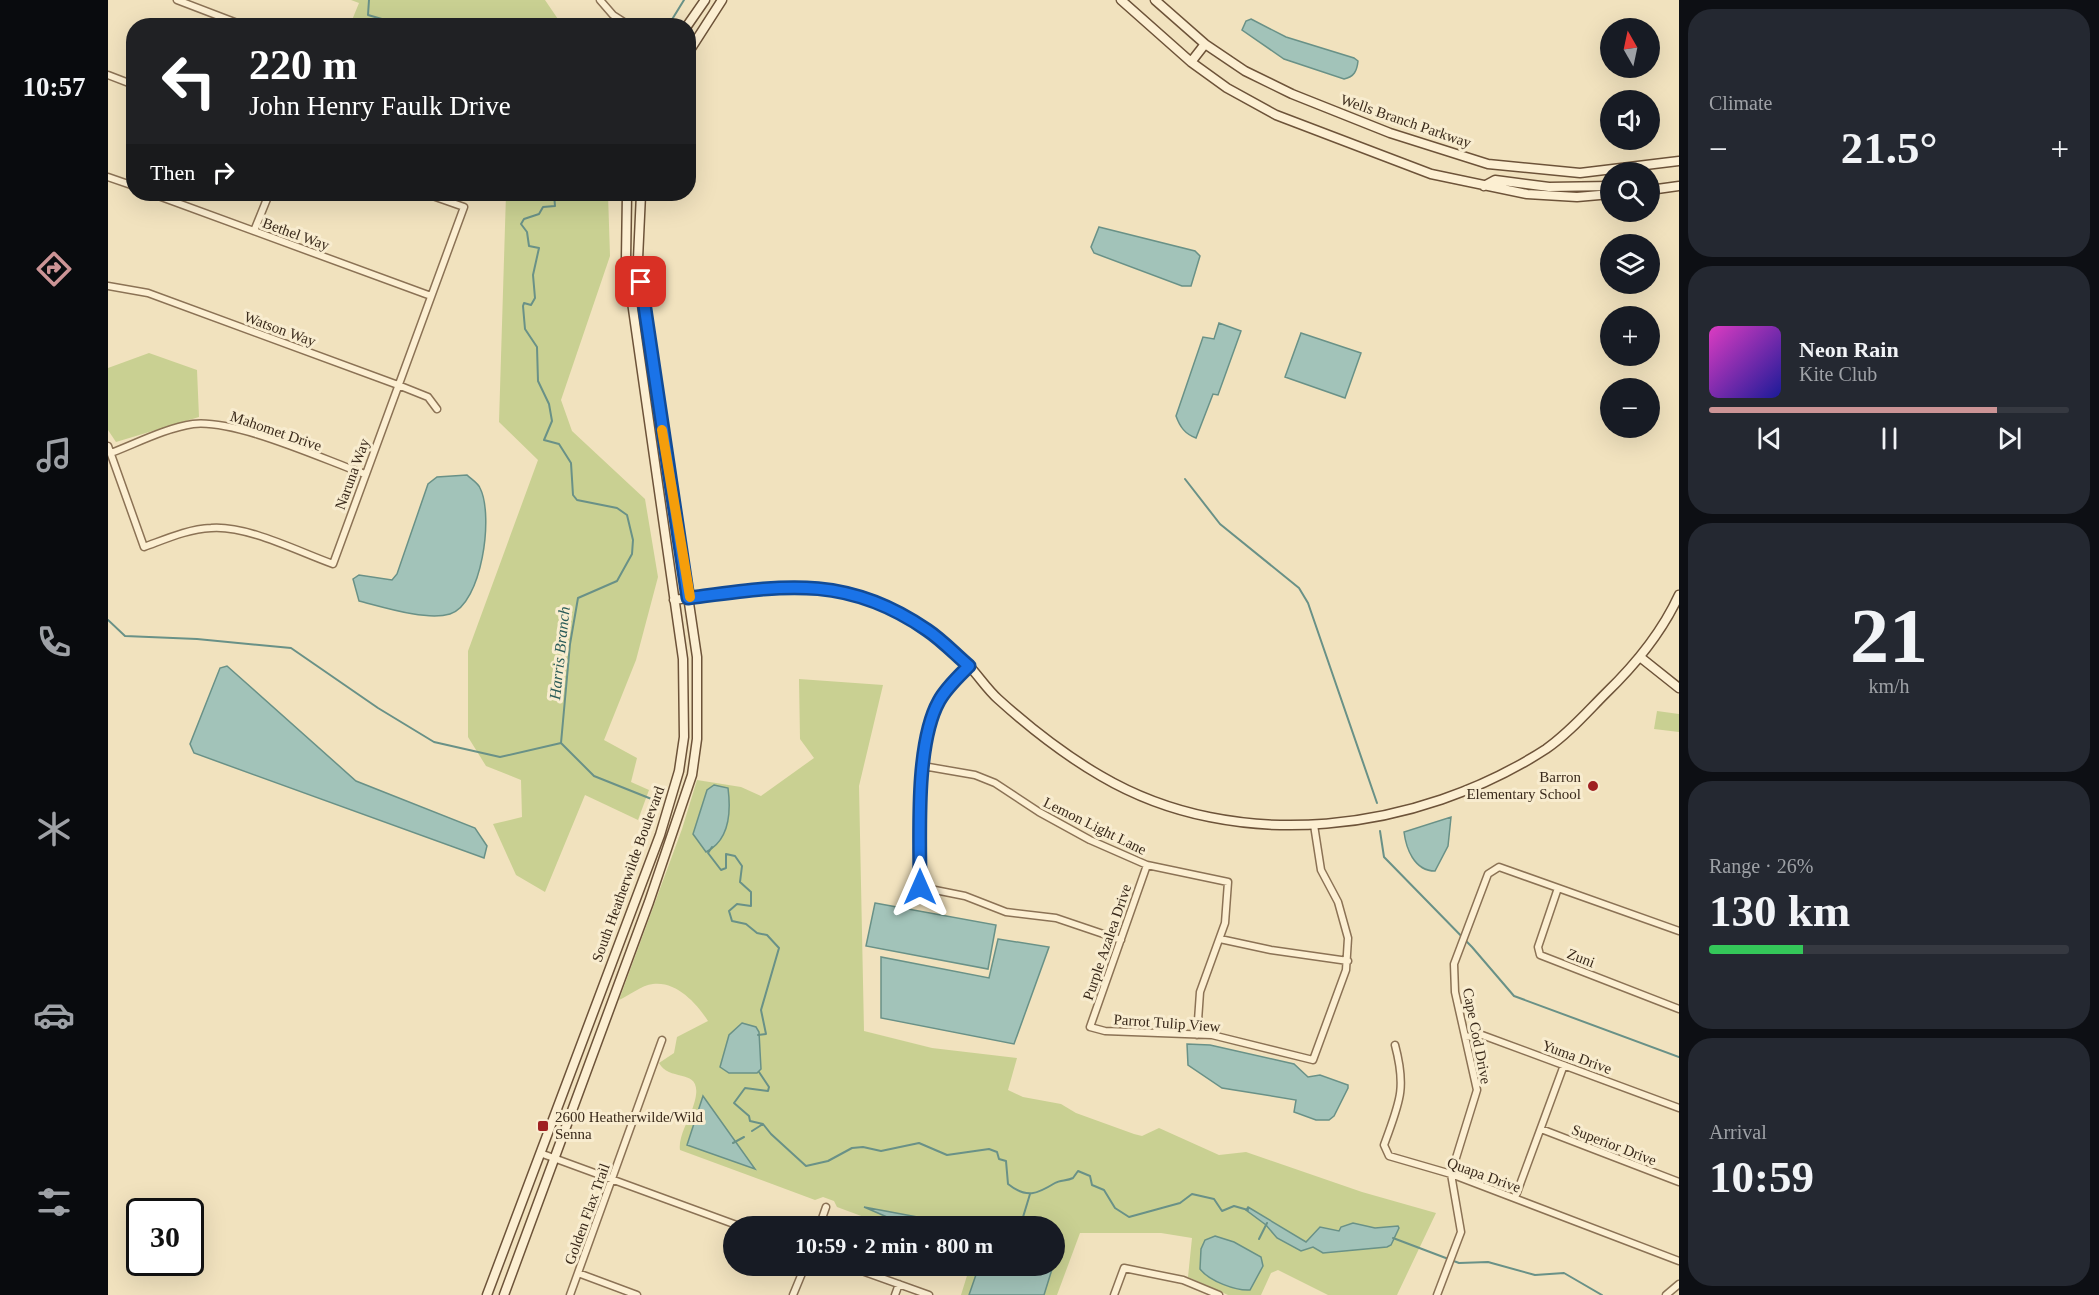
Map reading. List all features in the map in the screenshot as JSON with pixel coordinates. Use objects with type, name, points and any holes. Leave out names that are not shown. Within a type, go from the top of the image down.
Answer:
[{"type":"main road","points":[[693,18],[705,0]]},
{"type":"main road","points":[[696,41],[722,0]]},
{"type":"main road","points":[[1121,0],[1191,62],[1227,88],[1276,116],[1431,174],[1527,194],[1576,197],[1600,196]]},
{"type":"main road","name":"Wells Branch Parkway","points":[[1155,0],[1205,44],[1245,71],[1292,94],[1390,133],[1488,164],[1580,173],[1600,171]]},
{"type":"main road","points":[[1191,62],[1205,44]]},
{"type":"main road","name":"Wells Branch Parkway","points":[[1660,164],[1679,161]]},
{"type":"main road","points":[[1484,186],[1495,180],[1550,187],[1600,186]]},
{"type":"main road","points":[[1660,189],[1679,186]]},
{"type":"main road","name":"South Heatherwilde Boulevard","points":[[487,1295],[663,825],[679,771],[684,737],[683,659],[631,306],[626,260],[627,201]]},
{"type":"main road","name":"South Heatherwilde Boulevard","points":[[504,1295],[649,902],[692,775],[698,739],[697,657],[638,260],[641,201]]},
{"type":"main road","points":[[631,306],[643,304]]},
{"type":"main road","points":[[674,600],[782,586],[832,589],[870,599],[928,630],[969,666],[995,697],[1047,742],[1103,777],[1148,798],[1224,819],[1271,825],[1314,825],[1358,821],[1405,811],[1447,798],[1496,777],[1548,747],[1581,718],[1640,657],[1679,595]]},
{"type":"main road","points":[[1640,657],[1679,688]]},
{"type":"main road","points":[[635,896],[649,902]]},
{"type":"street","points":[[177,0],[224,18]]},
{"type":"street","points":[[602,2],[610,0]]},
{"type":"street","points":[[602,2],[621,18]]},
{"type":"street","points":[[108,75],[126,82]]},
{"type":"street","points":[[108,177],[126,183]]},
{"type":"street","name":"Bethel Way","points":[[172,201],[431,296]]},
{"type":"street","points":[[255,231],[266,201]]},
{"type":"street","name":"Naruna Way","points":[[109,449],[144,547],[186,532],[214,527],[244,532],[333,564],[464,207],[447,201]]},
{"type":"street","name":"Watson Way","points":[[108,286],[148,293],[398,385],[428,397],[437,409]]},
{"type":"street","name":"Mahomet Drive","points":[[109,449],[178,428],[212,424],[247,431],[365,474]]},
{"type":"street","points":[[969,666],[939,700],[931,718],[923,766],[920,887],[965,896],[1006,912],[1056,918],[1121,940]]},
{"type":"street","name":"Lemon Light Lane","points":[[923,766],[975,775],[995,783],[1038,812],[1090,840],[1147,865],[1228,882],[1227,908],[1221,939]]},
{"type":"street","points":[[1197,1035],[1200,992],[1221,939],[1271,950],[1348,961],[1347,927],[1321,870],[1314,825]]},
{"type":"street","name":"Purple Azalea Drive","points":[[1090,1027],[1147,865]]},
{"type":"street","name":"Cape Cod Drive","points":[[1437,1295],[1461,1232],[1451,1174],[1477,1090],[1455,992],[1454,964],[1488,874],[1500,867],[1679,931]]},
{"type":"street","name":"Zuni","points":[[1558,888],[1538,947],[1539,955],[1679,1009]]},
{"type":"street","name":"Parrot Tulip View","points":[[1090,1027],[1105,1031],[1212,1035],[1313,1060],[1348,961]]},
{"type":"street","name":"Yuma Drive","points":[[1465,1037],[1482,1035],[1679,1107]]},
{"type":"street","name":"Golden Flax Trail","points":[[570,1295],[662,1040]]},
{"type":"street","name":"Quapa Drive","points":[[1395,1046],[1402,1069],[1402,1094],[1384,1145],[1389,1156],[1451,1174],[1679,1260]]},
{"type":"street","points":[[1515,1198],[1564,1065]]},
{"type":"street","name":"Superior Drive","points":[[1540,1129],[1679,1182]]},
{"type":"street","points":[[540,1153],[723,1220]]},
{"type":"street","points":[[823,1216],[826,1207]]},
{"type":"street","points":[[1114,1295],[1124,1268],[1183,1280],[1219,1295]]},
{"type":"street","points":[[578,1273],[637,1295]]},
{"type":"street","points":[[793,1295],[801,1276]]},
{"type":"street","points":[[876,1276],[929,1295]]},
{"type":"street","points":[[895,1295],[899,1284]]},
{"type":"street","points":[[1666,1295],[1679,1284]]},
{"type":"green space","points":[[351,0],[545,0],[557,18],[353,18],[359,3]]},
{"type":"green space","points":[[506,201],[608,201],[610,256],[561,400],[572,431],[645,499],[658,577],[636,660],[604,740],[637,758],[631,782],[649,790],[638,820],[585,795],[545,892],[516,875],[493,824],[522,817],[521,780],[486,766],[468,737],[468,651],[538,460],[499,422]]},
{"type":"green space","points":[[149,353],[197,370],[199,417],[116,442],[108,430],[108,368]]},
{"type":"green space","points":[[799,679],[883,685],[859,786],[864,1031],[932,1048],[1017,1058],[1008,1090],[1023,1097],[1061,1104],[1076,1113],[1142,1136],[1159,1128],[1219,1155],[1246,1152],[1362,1192],[1436,1213],[1397,1295],[1328,1295],[1278,1270],[1271,1273],[1261,1295],[1228,1295],[1188,1277],[1192,1238],[1161,1233],[1080,1233],[1065,1273],[1065,1216],[861,1216],[837,1207],[834,1201],[823,1197],[815,1200],[680,1150],[682,1135],[696,1095],[696,1086],[692,1080],[672,1073],[659,1063],[674,1053],[677,1037],[708,1021],[685,995],[662,984],[644,986],[619,1000],[682,829],[697,780],[741,787],[761,796],[814,758],[800,739]]},
{"type":"green space","points":[[1657,711],[1679,714],[1679,732],[1654,729]]},
{"type":"green space","points":[[967,1276],[1064,1276],[1057,1295],[961,1295]]},
{"type":"water","points":[[1251,19],[1286,37],[1354,58],[1358,61],[1356,71],[1344,79],[1284,59],[1242,30],[1246,21]]},
{"type":"water","points":[[1099,227],[1195,251],[1200,256],[1191,286],[1182,286],[1094,253],[1091,247]]},
{"type":"water","points":[[1219,323],[1241,331],[1218,395],[1213,394],[1196,438],[1183,430],[1176,416],[1203,337],[1214,339]]},
{"type":"water","points":[[1301,333],[1361,353],[1345,398],[1285,377]]},
{"type":"water","points":[[467,475],[479,486],[486,518],[482,557],[477,577],[470,594],[461,607],[450,614],[429,616],[359,601],[353,579],[359,575],[392,580],[397,574],[428,484],[437,477]]},
{"type":"water","points":[[227,666],[356,781],[475,828],[487,846],[484,858],[194,753],[190,744],[220,668]]},
{"type":"water","points":[[714,785],[728,788],[729,815],[720,840],[706,852],[693,834],[707,790]]},
{"type":"water","points":[[1451,817],[1448,846],[1435,871],[1416,863],[1409,851],[1404,832]]},
{"type":"water","points":[[875,903],[996,925],[988,969],[866,946]]},
{"type":"water","points":[[998,939],[1049,947],[1014,1044],[881,1018],[881,957],[989,978]]},
{"type":"water","points":[[742,1023],[756,1027],[759,1032],[761,1069],[757,1073],[729,1073],[720,1067],[729,1035]]},
{"type":"water","points":[[1187,1044],[1210,1045],[1294,1064],[1308,1077],[1320,1075],[1348,1085],[1348,1088],[1334,1116],[1329,1120],[1316,1120],[1294,1112],[1296,1100],[1222,1088],[1188,1065]]},
{"type":"water","points":[[703,1096],[755,1169],[687,1145]]},
{"type":"water","points":[[864,1207],[912,1216],[885,1216]]},
{"type":"water","points":[[1248,1207],[1306,1242],[1320,1227],[1339,1231],[1341,1227],[1353,1223],[1375,1228],[1398,1226],[1399,1228],[1391,1245],[1387,1247],[1323,1253],[1313,1247],[1301,1251],[1277,1238],[1266,1225],[1246,1210]]},
{"type":"water","points":[[1215,1236],[1234,1242],[1261,1257],[1263,1266],[1250,1290],[1223,1284],[1200,1269],[1201,1249],[1205,1240]]},
{"type":"water","points":[[976,1276],[1050,1276],[1044,1295],[969,1295]]},
{"type":"waterway","name":"Harris Branch","points":[[369,0],[368,15],[378,18]]},
{"type":"waterway","points":[[673,18],[684,0]]},
{"type":"waterway","name":"Harris Branch","points":[[555,201],[555,206],[543,207],[539,214],[524,219],[521,224],[527,232],[529,246],[539,248],[533,275],[535,298],[531,305],[524,303],[523,306],[525,329],[537,347],[538,381],[549,404],[552,421],[544,440],[559,444],[571,463],[573,495],[577,500],[617,508],[627,515],[633,540],[632,554],[617,581],[578,598],[570,644],[561,743]]},
{"type":"waterway","points":[[1185,479],[1220,524],[1299,588],[1308,603],[1377,803]]},
{"type":"waterway","points":[[108,620],[125,636],[197,639],[291,648],[378,708],[434,742],[500,757],[561,743]]},
{"type":"waterway","name":"Harris Branch","points":[[561,743],[594,776],[654,800]]},
{"type":"waterway","points":[[1380,831],[1384,857],[1472,947],[1514,996],[1679,1057]]},
{"type":"waterway","name":"Harris Branch","points":[[712,847],[708,853],[721,870],[726,868],[726,854],[735,856],[742,866],[740,882],[751,892],[751,906],[737,904],[729,911],[732,921],[746,924],[757,933],[767,935],[779,948],[761,1010],[766,1034],[758,1035]]},
{"type":"waterway","name":"Harris Branch","points":[[759,1072],[769,1087],[768,1091],[745,1088],[734,1103],[749,1116],[750,1121],[763,1124],[806,1166],[828,1161],[852,1148],[863,1147],[881,1151],[919,1143],[947,1155],[989,1149],[997,1152],[999,1159],[1006,1161],[1008,1184],[1021,1192],[1032,1193],[1043,1190],[1057,1182],[1073,1178],[1078,1171],[1090,1176],[1092,1185],[1104,1190],[1115,1208],[1129,1217],[1180,1203],[1192,1194],[1214,1199],[1222,1211],[1234,1206],[1248,1210]]},
{"type":"waterway","points":[[752,1131],[763,1124]]},
{"type":"waterway","points":[[733,1143],[744,1137]]},
{"type":"waterway","points":[[1023,1216],[1030,1194]]},
{"type":"waterway","points":[[1259,1239],[1267,1223]]},
{"type":"waterway","name":"Harris Branch","points":[[1393,1238],[1459,1263],[1488,1262],[1535,1275],[1564,1273],[1602,1295]]},
{"type":"slow traffic","points":[[662,430],[688,598],[690,597]]},
{"type":"place","name":"Barron Elementary School","points":[[1593,786]]},
{"type":"place","name":"2600 Heatherwilde/Wild Senna","points":[[543,1126]]},
{"type":"route","points":[[641,282],[688,598],[782,586],[832,589],[870,599],[897,612],[928,630],[969,666],[949,686],[939,700],[931,718],[921,784],[920,887]]}]
